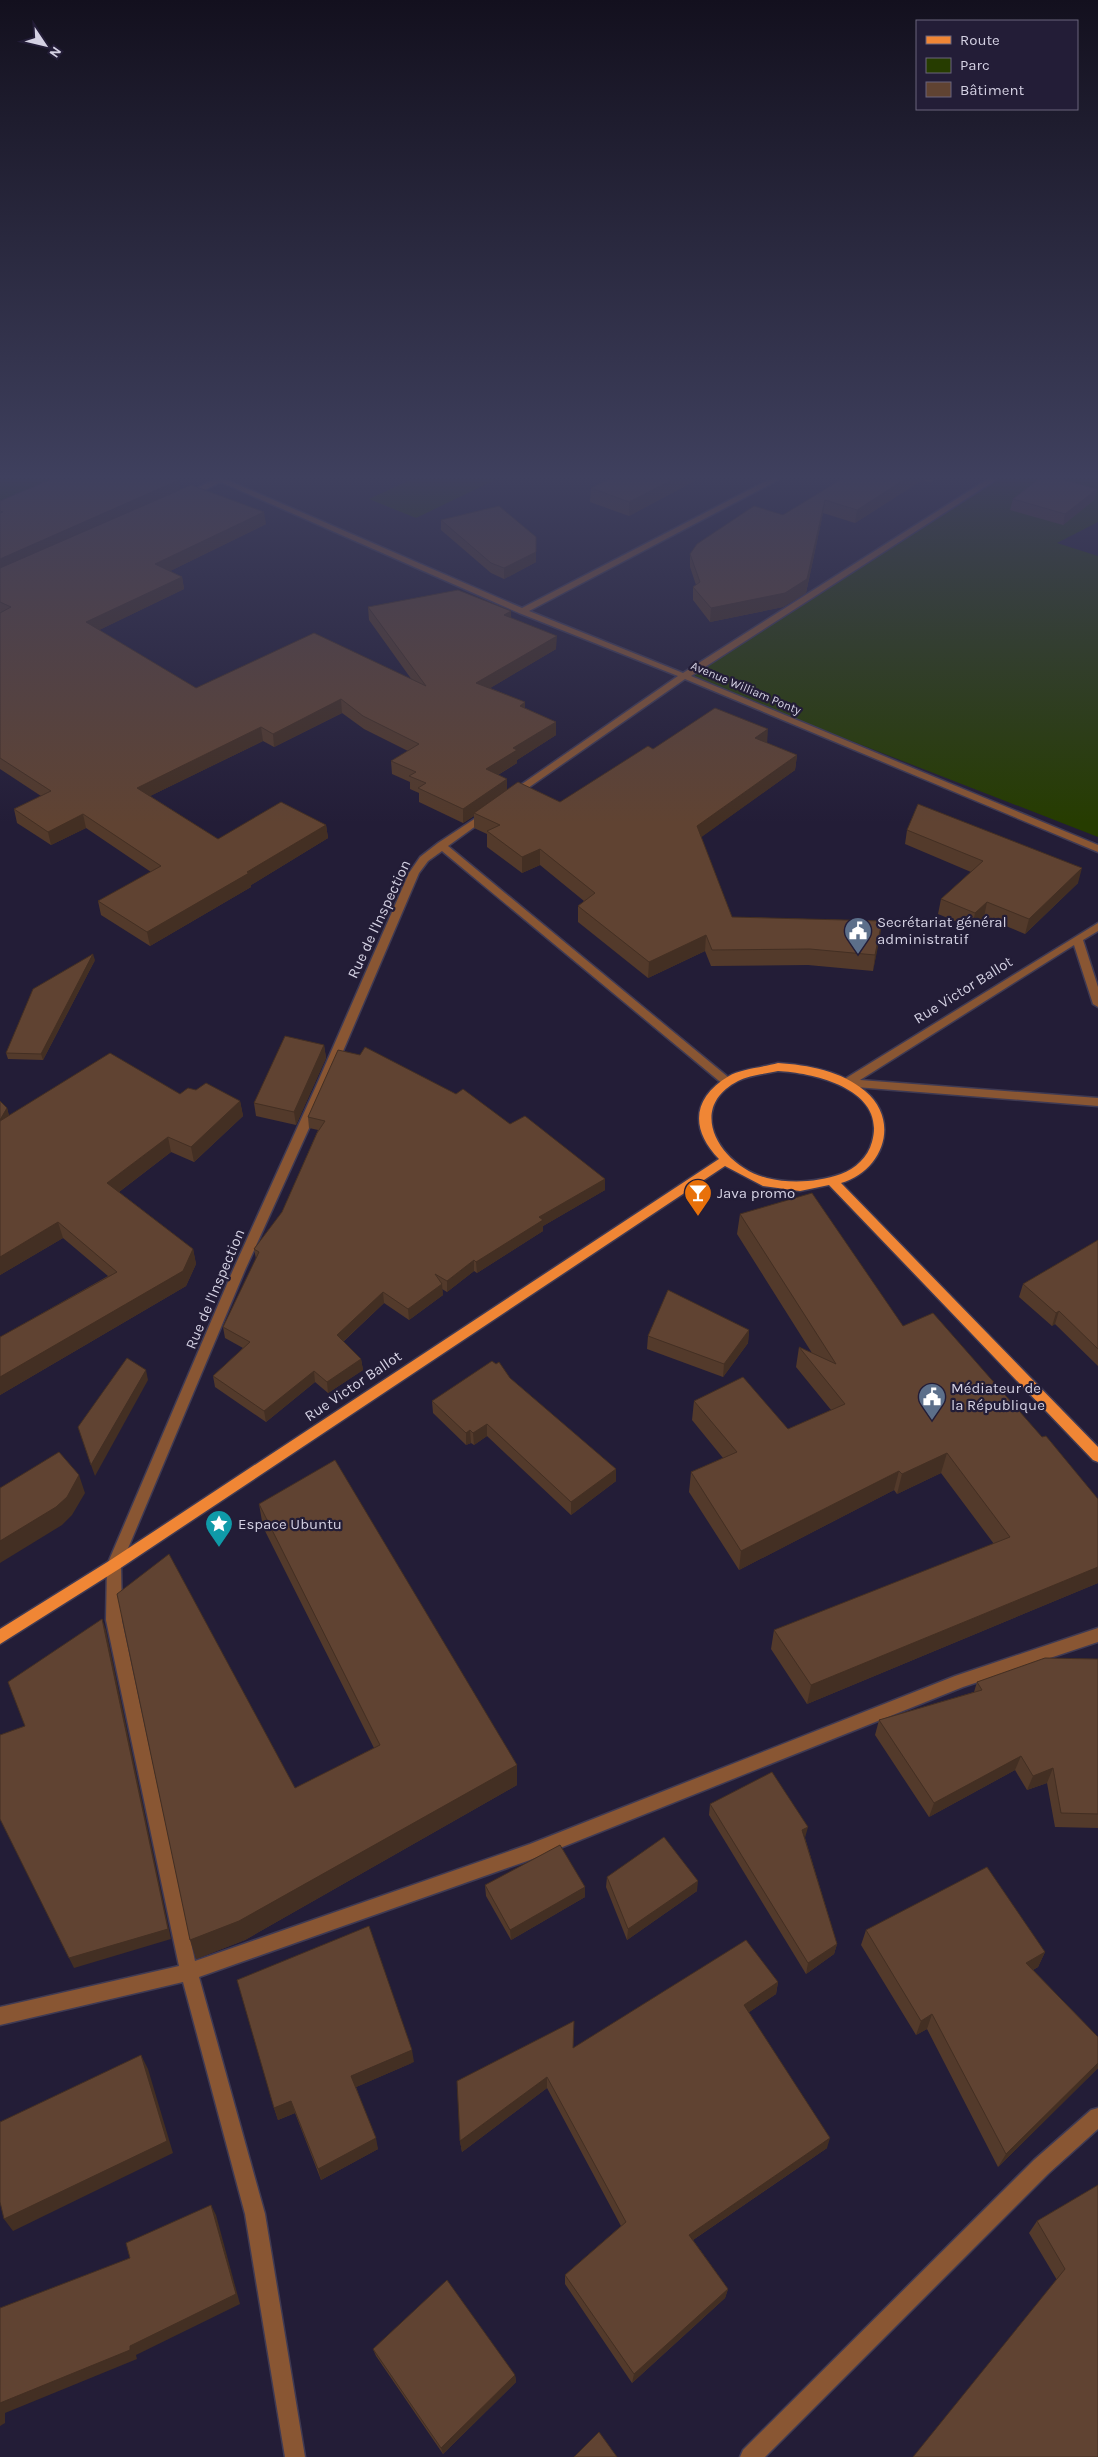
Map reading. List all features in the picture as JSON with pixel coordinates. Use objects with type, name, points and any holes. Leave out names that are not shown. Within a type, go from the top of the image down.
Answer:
[{"type":"main road","points":[[778,1066],[821,1072],[847,1083],[862,1094],[873,1107],[880,1127],[880,1136],[878,1146],[866,1163],[851,1174],[833,1182],[805,1186],[775,1184],[746,1175],[724,1161],[716,1153],[706,1136],[703,1119],[708,1102],[719,1088],[751,1071],[778,1066]]},
{"type":"main road","name":"Rue Victor Ballot","points":[[0,1638],[114,1565],[724,1161]]},
{"type":"main road","points":[[833,1182],[1098,1456]]},
{"type":"street","name":"Avenue William Ponty","points":[[482,594],[1098,849]]},
{"type":"street","points":[[522,611],[555,594]]},
{"type":"street","name":"Rue de l'Inspection","points":[[114,1565],[238,1270],[323,1084],[414,874],[424,858],[684,676],[813,594]]},
{"type":"street","points":[[441,845],[728,1082]]},
{"type":"street","name":"Rue Victor Ballot","points":[[847,1083],[1098,926]]},
{"type":"street","points":[[1078,940],[1098,1004]]},
{"type":"street","points":[[847,1083],[1098,1102]]},
{"type":"street","points":[[114,1565],[114,1620],[189,1972],[255,2214],[295,2457]]},
{"type":"street","points":[[0,2016],[189,1972],[530,1852],[961,1681],[1098,1635]]},
{"type":"street","points":[[750,2457],[1042,2167],[1098,2117]]},
{"type":"green space","points":[[814,594],[1098,594],[1098,837],[684,676]]},
{"type":"building","points":[[0,594],[146,594],[86,622],[196,688],[314,633],[426,686],[368,607],[439,594],[467,594],[511,611],[504,615],[557,636],[476,683],[525,702],[520,706],[556,722],[513,748],[517,750],[486,769],[507,779],[463,809],[418,788],[426,783],[409,776],[416,772],[391,761],[419,744],[363,716],[341,699],[273,734],[261,727],[137,788],[218,839],[281,802],[326,825],[247,872],[249,873],[147,932],[98,901],[161,866],[83,814],[48,832],[14,809],[51,791],[0,758],[0,613],[11,607],[0,602]]},
{"type":"building","points":[[699,594],[782,594],[711,608]]},
{"type":"building","points":[[715,708],[768,729],[755,738],[797,755],[697,826],[732,917],[882,921],[875,955],[810,949],[712,950],[706,935],[649,962],[578,906],[595,893],[540,849],[522,857],[487,831],[500,825],[474,813],[518,782],[560,802],[648,746],[653,749]]},
{"type":"building","points":[[918,804],[1082,868],[1029,919],[987,902],[975,913],[941,899],[983,861],[907,830]]},
{"type":"building","points":[[93,954],[41,1054],[6,1053],[33,989]]},
{"type":"building","points":[[285,1036],[324,1045],[294,1112],[254,1103]]},
{"type":"building","points":[[365,1047],[456,1094],[463,1089],[510,1124],[525,1116],[605,1179],[539,1217],[543,1220],[476,1262],[474,1260],[447,1281],[435,1274],[442,1284],[408,1309],[383,1292],[337,1335],[361,1359],[327,1382],[314,1371],[264,1411],[213,1376],[250,1342],[223,1327],[259,1252],[254,1249],[282,1212],[317,1133],[325,1121],[308,1117],[338,1050],[360,1055]]},
{"type":"building","points":[[110,1053],[180,1094],[188,1088],[196,1090],[206,1083],[240,1101],[191,1147],[168,1137],[107,1183],[193,1249],[183,1271],[0,1377],[0,1337],[117,1272],[58,1222],[0,1257],[0,1121]]},
{"type":"building","points":[[0,1101],[7,1108],[0,1120]]},
{"type":"building","points":[[812,1193],[903,1326],[933,1313],[1042,1437],[1046,1436],[1098,1499],[1098,1567],[811,1685],[774,1630],[1010,1537],[947,1453],[902,1474],[899,1471],[741,1551],[691,1472],[737,1452],[694,1401],[743,1377],[788,1429],[845,1404],[799,1347],[836,1364],[740,1214]]},
{"type":"building","points":[[1098,1240],[1098,1349],[1059,1311],[1056,1313],[1023,1284]]},
{"type":"building","points":[[668,1290],[749,1330],[724,1364],[648,1336]]},
{"type":"building","points":[[127,1358],[146,1370],[91,1465],[78,1427]]},
{"type":"building","points":[[492,1361],[496,1364],[499,1362],[510,1378],[616,1469],[571,1502],[487,1424],[473,1433],[470,1430],[466,1433],[432,1401]]},
{"type":"building","points":[[59,1452],[79,1475],[67,1497],[56,1507],[0,1541],[0,1488]]},
{"type":"building","points":[[335,1460],[517,1765],[239,1921],[190,1940],[117,1594],[169,1554],[295,1788],[380,1745],[259,1504]]},
{"type":"building","points":[[102,1619],[168,1929],[69,1958],[0,1819],[0,1735],[25,1726],[8,1682]]},
{"type":"building","points":[[1045,1658],[1098,1659],[1098,1814],[1061,1813],[1053,1768],[1033,1776],[1021,1756],[934,1803],[879,1720],[982,1690],[977,1682]]},
{"type":"building","points":[[772,1772],[808,1827],[802,1830],[837,1944],[808,1963],[710,1804]]},
{"type":"building","points":[[664,1837],[698,1881],[628,1929],[607,1877]]},
{"type":"building","points":[[560,1845],[585,1887],[510,1930],[485,1885]]},
{"type":"building","points":[[987,1867],[1045,1952],[1026,1963],[1098,2037],[1098,2063],[1006,2154],[932,2014],[921,2021],[866,1930]]},
{"type":"building","points":[[369,1926],[412,2050],[351,2076],[376,2138],[318,2169],[291,2101],[274,2108],[237,1980]]},
{"type":"building","points":[[746,1940],[778,1982],[744,2005],[830,2138],[689,2235],[728,2289],[634,2374],[565,2275],[626,2222],[547,2077],[460,2141],[457,2081],[574,2021],[573,2048]]},
{"type":"building","points":[[141,2055],[167,2141],[4,2219],[0,2202],[0,2122]]},
{"type":"building","points":[[1098,2185],[1098,2457],[913,2457],[1065,2269],[1037,2221]]},
{"type":"building","points":[[211,2205],[236,2294],[130,2346],[130,2350],[0,2403],[0,2308],[130,2258],[126,2243]]},
{"type":"building","points":[[447,2280],[515,2375],[441,2448],[373,2349]]},
{"type":"building","points":[[599,2432],[617,2457],[574,2457]]},
{"type":"place","name":"Secrétariat général administratif","points":[[858,955]]},
{"type":"place","name":"Java promo","points":[[698,1217]]},
{"type":"place","name":"Médiateur de la République","points":[[932,1421]]},
{"type":"place","name":"Espace Ubuntu","points":[[219,1548]]}]
